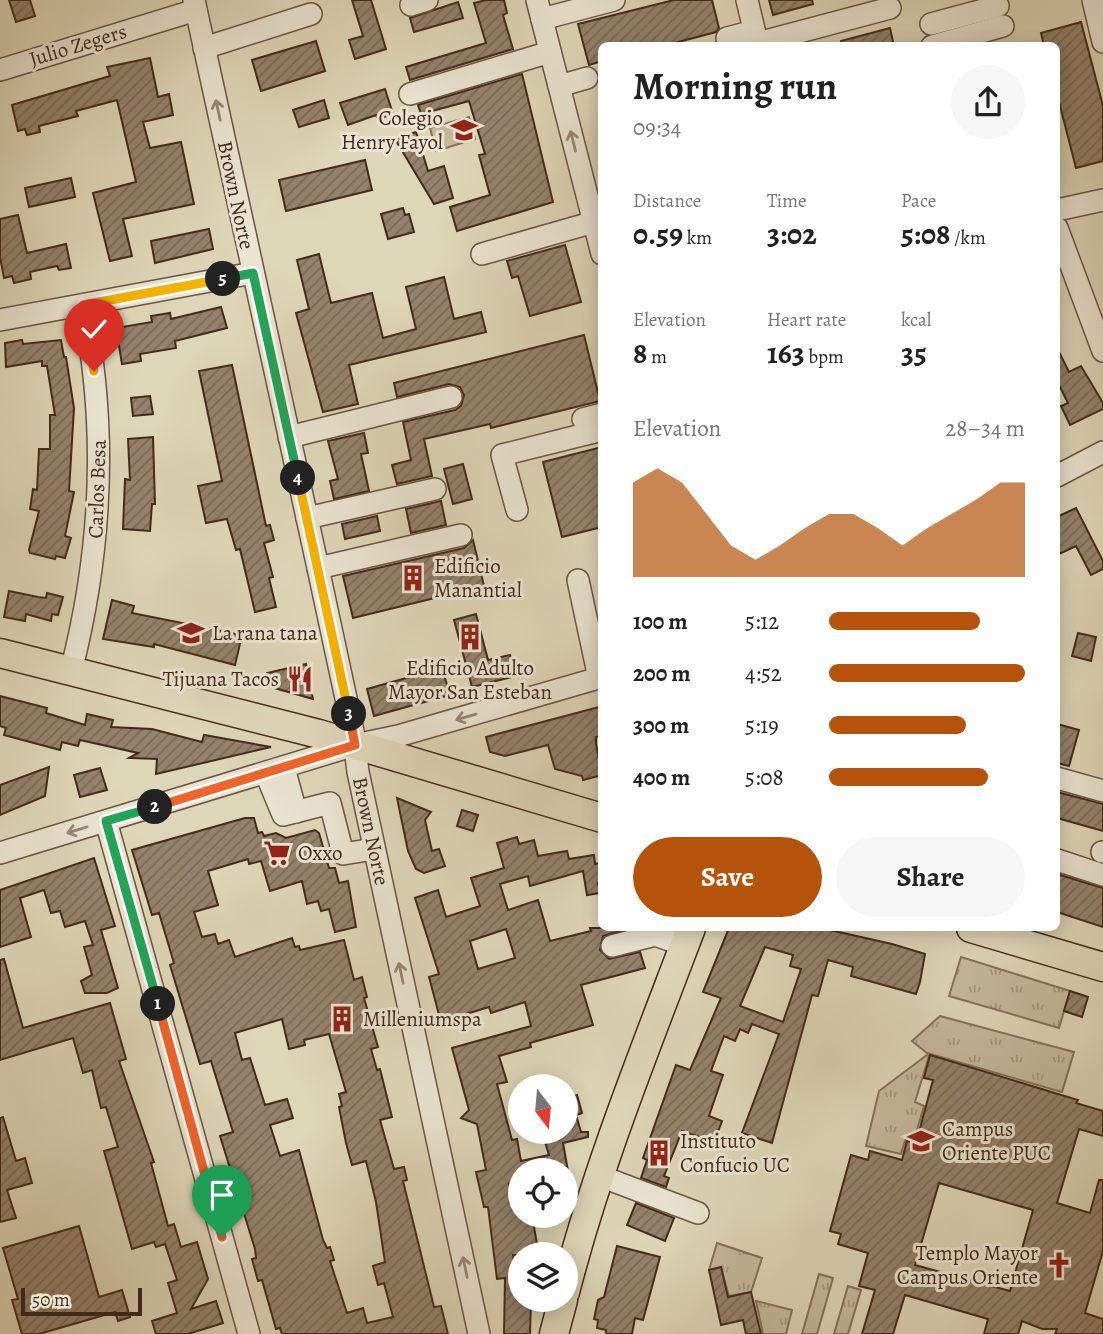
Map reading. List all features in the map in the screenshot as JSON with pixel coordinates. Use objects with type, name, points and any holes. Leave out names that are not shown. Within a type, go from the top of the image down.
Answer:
[{"type":"main road","points":[[0,653],[355,745],[598,817]]},
{"type":"main road","points":[[981,931],[1103,967]]},
{"type":"main road","points":[[578,1249],[600,1176],[688,936]]},
{"type":"main road","points":[[554,1334],[560,1312]]},
{"type":"street","points":[[541,17],[614,0]]},
{"type":"street","points":[[747,0],[757,40]]},
{"type":"street","points":[[1093,0],[1103,42]]},
{"type":"street","name":"Brown Norte","points":[[195,5],[318,568],[372,841],[480,1334]]},
{"type":"street","name":"Julio Zegers","points":[[0,70],[195,5]]},
{"type":"street","points":[[727,38],[757,40],[890,8]]},
{"type":"street","points":[[204,48],[311,14]]},
{"type":"street","points":[[932,35],[1003,14]]},
{"type":"street","points":[[541,17],[598,15]]},
{"type":"street","points":[[541,17],[559,86],[593,184],[598,228]]},
{"type":"street","points":[[410,94],[550,52]]},
{"type":"street","points":[[559,86],[587,78]]},
{"type":"street","points":[[1060,209],[1103,200]]},
{"type":"street","points":[[1060,236],[1103,351]]},
{"type":"street","points":[[482,254],[598,237]]},
{"type":"street","points":[[0,320],[253,273]]},
{"type":"street","name":"Carlos Besa","points":[[71,671],[92,572],[99,505],[97,404],[83,305]]},
{"type":"street","points":[[289,437],[451,397]]},
{"type":"street","points":[[517,509],[502,456],[598,431]]},
{"type":"street","points":[[1060,474],[1103,452]]},
{"type":"street","points":[[307,518],[435,489]]},
{"type":"street","points":[[318,568],[461,535]]},
{"type":"street","points":[[578,580],[598,665]]},
{"type":"street","points":[[0,853],[355,745],[398,736],[598,679]]},
{"type":"street","points":[[275,771],[289,814],[330,803],[342,848],[372,841]]},
{"type":"street","points":[[1060,779],[1103,791]]},
{"type":"street","points":[[106,821],[249,1334]]},
{"type":"street","points":[[1060,861],[1103,875]]},
{"type":"street","points":[[612,946],[655,935],[688,936]]},
{"type":"street","points":[[600,1176],[698,1213]]},
{"type":"green space","points":[[469,117],[475,139],[436,151],[430,128]]},
{"type":"green space","points":[[961,957],[1070,991],[1059,1028],[949,996]]},
{"type":"green space","points":[[940,1016],[1074,1052],[1062,1092],[927,1053],[912,1041]]},
{"type":"green space","points":[[929,1056],[915,1102],[924,1106],[914,1140],[906,1138],[901,1154],[866,1146],[879,1091]]},
{"type":"green space","points":[[717,1243],[762,1258],[751,1292],[729,1296],[721,1268],[709,1270]]},
{"type":"green space","points":[[819,1274],[833,1278],[817,1334],[802,1334]]},
{"type":"green space","points":[[848,1286],[861,1290],[848,1334],[834,1334]]},
{"type":"green space","points":[[756,1301],[792,1310],[786,1334],[763,1334]]},
{"type":"building","points":[[9,0],[30,0],[35,16],[16,22]]},
{"type":"building","points":[[352,0],[371,0],[386,49],[355,59],[349,40],[363,36]]},
{"type":"building","points":[[504,0],[507,13],[503,15],[513,49],[410,80],[406,67],[486,43],[474,3]]},
{"type":"building","points":[[674,0],[712,0],[719,28],[716,32],[678,42],[598,42],[598,62],[589,65],[578,24]]},
{"type":"building","points":[[769,0],[812,0],[813,4],[773,15]]},
{"type":"building","points":[[458,2],[463,18],[414,32],[410,18]]},
{"type":"building","points":[[1081,22],[1103,106],[1103,161],[1076,168],[1060,106],[1060,42],[1043,42],[1041,33]]},
{"type":"building","points":[[890,28],[893,42],[841,42]]},
{"type":"building","points":[[316,41],[325,71],[261,91],[252,60]]},
{"type":"building","points":[[150,58],[158,97],[169,94],[173,115],[143,122],[150,148],[181,142],[194,204],[123,219],[132,256],[110,261],[93,193],[136,182],[117,100],[76,111],[78,116],[39,126],[40,132],[27,135],[25,129],[18,131],[12,105],[110,76],[107,67]]},
{"type":"building","points":[[522,74],[553,202],[457,231],[450,207],[490,195],[479,155],[485,154],[469,101],[421,114],[418,105]]},
{"type":"building","points":[[385,89],[393,114],[378,119],[376,115],[348,125],[340,103]]},
{"type":"building","points":[[324,100],[329,118],[299,127],[293,110]]},
{"type":"building","points":[[416,132],[428,171],[444,166],[453,198],[434,204],[395,139]]},
{"type":"building","points":[[365,160],[372,190],[286,211],[279,180]]},
{"type":"building","points":[[71,178],[75,197],[29,207],[25,188]]},
{"type":"building","points":[[403,208],[405,215],[409,214],[414,232],[388,239],[381,214]]},
{"type":"building","points":[[18,215],[27,253],[66,244],[71,268],[59,270],[57,266],[30,272],[31,279],[14,283],[12,276],[4,278],[0,257],[0,219]]},
{"type":"building","points":[[209,229],[213,249],[155,263],[151,241]]},
{"type":"building","points":[[565,245],[581,302],[530,316],[518,276],[512,278],[507,261]]},
{"type":"building","points":[[319,254],[331,303],[372,293],[383,338],[416,329],[406,287],[444,277],[454,319],[481,312],[486,332],[349,365],[358,404],[323,412],[296,313],[309,309],[297,260]]},
{"type":"building","points":[[221,307],[227,328],[175,341],[176,348],[140,354],[141,361],[122,364],[116,328],[152,322],[151,316],[170,313],[171,319]]},
{"type":"building","points":[[584,335],[598,401],[491,428],[490,424],[424,439],[432,476],[397,484],[392,465],[411,460],[403,422],[455,410],[461,406],[464,395],[460,387],[449,384],[397,397],[394,383]]},
{"type":"building","points":[[22,340],[23,344],[61,340],[66,357],[74,408],[69,491],[74,492],[65,536],[71,538],[65,558],[56,556],[55,559],[30,553],[29,550],[39,511],[30,509],[33,489],[37,490],[39,449],[50,449],[50,415],[55,415],[47,366],[42,366],[42,361],[6,367],[5,343]]},
{"type":"building","points":[[1060,354],[1069,372],[1081,366],[1103,403],[1103,409],[1070,425],[1061,406],[1068,403],[1060,387]]},
{"type":"building","points":[[232,365],[266,526],[270,525],[274,540],[264,543],[273,577],[269,578],[276,607],[255,612],[240,549],[236,550],[227,519],[206,523],[198,486],[222,481],[199,371]]},
{"type":"building","points":[[150,396],[153,414],[133,416],[131,398]]},
{"type":"building","points":[[364,433],[368,453],[361,454],[369,491],[334,499],[330,481],[338,479],[328,441]]},
{"type":"building","points":[[153,437],[155,504],[152,504],[150,531],[123,529],[125,479],[130,480],[128,439]]},
{"type":"building","points":[[598,448],[598,528],[562,537],[543,462]]},
{"type":"building","points":[[463,464],[472,499],[453,504],[444,469]]},
{"type":"building","points":[[441,501],[446,525],[411,533],[406,509]]},
{"type":"building","points":[[1076,508],[1103,561],[1103,569],[1091,575],[1076,546],[1060,554],[1060,516]]},
{"type":"building","points":[[377,516],[380,531],[345,539],[342,524]]},
{"type":"building","name":"Edificio Manantial","points":[[473,540],[484,586],[353,618],[343,576],[464,548]]},
{"type":"building","points":[[9,591],[46,598],[47,593],[63,597],[58,615],[52,614],[51,621],[26,614],[25,621],[4,617]]},
{"type":"building","points":[[112,600],[134,606],[132,613],[242,635],[235,665],[154,644],[154,647],[103,639]]},
{"type":"building","name":"Edificio Adulto Mayor San Esteban","points":[[476,614],[488,660],[510,655],[516,676],[472,687],[454,620]]},
{"type":"building","points":[[1078,633],[1096,637],[1091,661],[1072,656]]},
{"type":"building","points":[[306,664],[313,699],[264,685],[267,673]]},
{"type":"building","points":[[442,668],[450,695],[374,716],[367,689]]},
{"type":"building","points":[[0,696],[47,708],[46,713],[85,725],[87,714],[113,720],[111,727],[152,729],[202,742],[204,735],[271,747],[156,774],[157,759],[129,758],[138,753],[80,740],[78,746],[62,742],[60,750],[4,735],[6,728],[0,726]]},
{"type":"building","points":[[598,707],[598,776],[583,780],[582,776],[555,769],[548,745],[505,756],[490,752],[486,737]]},
{"type":"building","points":[[1060,725],[1079,730],[1069,766],[1060,764]]},
{"type":"building","points":[[49,767],[45,796],[0,815],[0,785]]},
{"type":"building","points":[[100,768],[107,790],[80,797],[74,775]]},
{"type":"building","points":[[1060,793],[1103,804],[1103,831],[1060,819]]},
{"type":"building","points":[[397,798],[431,812],[425,820],[432,851],[439,849],[445,866],[424,873],[416,869],[408,851]]},
{"type":"building","points":[[462,810],[478,815],[473,831],[457,826]]},
{"type":"building","points":[[245,818],[254,818],[258,833],[262,832],[264,836],[276,833],[286,838],[315,830],[319,833],[329,868],[335,868],[339,883],[348,881],[356,927],[335,932],[329,909],[321,911],[318,901],[307,904],[302,881],[270,891],[261,861],[249,864],[248,859],[208,871],[218,905],[194,912],[202,937],[215,934],[218,944],[229,940],[235,957],[292,938],[295,947],[299,946],[300,950],[344,940],[354,980],[362,977],[367,997],[364,998],[378,1047],[371,1049],[377,1070],[380,1069],[392,1117],[380,1120],[394,1169],[404,1167],[407,1180],[403,1181],[434,1307],[441,1306],[448,1334],[282,1334],[280,1328],[276,1329],[262,1280],[258,1281],[252,1259],[256,1258],[255,1249],[220,1136],[233,1132],[211,1061],[200,1064],[170,965],[174,963],[159,913],[152,915],[132,850]],"holes":[[[282,1019],[289,1049],[305,1045],[304,1040],[329,1034],[346,1092],[339,1094],[342,1106],[339,1107],[352,1165],[366,1161],[376,1202],[385,1262],[373,1266],[378,1285],[384,1283],[393,1317],[367,1323],[363,1308],[347,1313],[330,1261],[334,1260],[330,1247],[327,1248],[323,1240],[299,1150],[280,1156],[270,1125],[293,1118],[287,1099],[265,1105],[250,1058],[242,1060],[235,1033]]]},
{"type":"building","points":[[517,837],[519,844],[534,840],[538,856],[567,851],[569,859],[594,855],[595,864],[598,863],[598,893],[587,895],[583,871],[530,886],[528,876],[500,884],[508,910],[538,900],[550,941],[591,931],[590,928],[598,928],[598,931],[620,931],[603,936],[600,950],[609,959],[640,952],[645,968],[581,985],[593,1025],[530,1043],[531,1047],[499,1056],[507,1082],[497,1084],[508,1125],[508,1144],[518,1144],[520,1158],[508,1158],[508,1228],[534,1228],[537,1242],[508,1242],[508,1312],[531,1312],[530,1334],[504,1334],[505,1278],[497,1279],[488,1207],[484,1207],[476,1172],[486,1170],[477,1124],[461,1118],[469,1110],[452,1048],[531,1026],[525,1002],[491,1013],[489,1007],[466,1014],[467,1019],[442,1026],[429,977],[439,974],[415,898],[438,890],[446,917],[480,906],[471,878],[504,868],[497,843]],"holes":[[[506,929],[515,958],[478,969],[470,941]]]},
{"type":"building","points":[[94,858],[115,926],[101,930],[118,988],[107,993],[85,993],[81,981],[92,975],[84,947],[93,945],[85,921],[65,927],[60,911],[51,913],[44,890],[20,898],[31,937],[0,947],[0,890]]},
{"type":"building","points":[[1060,875],[1103,888],[1103,927],[1060,913]]},
{"type":"building","points":[[728,931],[834,931],[925,954],[916,994],[851,976],[853,967],[828,960],[818,996],[812,995],[772,1143],[742,1133],[779,1034],[752,1024],[748,1033],[740,1029],[735,1041],[724,1036],[711,1071],[723,1075],[709,1116],[722,1121],[714,1142],[682,1131],[664,1176],[669,1178],[666,1187],[641,1178],[647,1160],[643,1158],[676,1065],[690,1070],[721,998],[703,992]],"holes":[[[765,947],[793,955],[790,966],[801,969],[783,1022],[740,1006]]]},
{"type":"building","points":[[4,959],[23,1028],[110,1003],[126,1059],[119,1061],[154,1162],[151,1163],[168,1226],[174,1224],[181,1247],[197,1242],[208,1279],[191,1309],[216,1301],[223,1323],[188,1334],[156,1334],[152,1321],[177,1313],[168,1283],[177,1280],[165,1244],[156,1247],[154,1242],[132,1249],[104,1151],[118,1147],[106,1107],[101,1108],[92,1070],[83,1073],[73,1038],[0,1060],[0,960]]},
{"type":"building","points":[[1070,991],[1088,997],[1082,1017],[1064,1011]]},
{"type":"building","points":[[930,1055],[1078,1100],[1076,1103],[1103,1111],[1103,1136],[1079,1129],[1057,1203],[1090,1213],[1099,1180],[1103,1180],[1103,1251],[1085,1313],[1103,1319],[1103,1334],[1055,1334],[1057,1329],[1042,1329],[1022,1321],[1018,1334],[984,1334],[988,1319],[905,1295],[893,1334],[862,1334],[875,1290],[859,1286],[868,1253],[838,1244],[841,1234],[830,1231],[851,1155],[868,1160],[870,1151],[902,1160],[907,1141],[916,1143],[933,1080],[924,1078]],"holes":[[[939,1183],[1033,1210],[1010,1291],[915,1265]]]},
{"type":"building","points":[[578,1099],[582,1113],[578,1114]]},
{"type":"building","points":[[3,1117],[16,1161],[25,1158],[32,1183],[7,1190],[16,1218],[0,1222],[0,1118]]},
{"type":"building","points":[[578,1122],[581,1132],[588,1132],[588,1137],[578,1139]]},
{"type":"building","points":[[546,1144],[563,1144],[566,1158],[535,1158],[549,1155]]},
{"type":"building","points":[[636,1203],[674,1218],[665,1241],[627,1225]]},
{"type":"building","points":[[79,1226],[99,1297],[122,1290],[130,1317],[118,1321],[115,1312],[39,1334],[22,1334],[12,1300],[18,1299],[3,1248]]},
{"type":"building","points":[[617,1246],[660,1257],[643,1320],[635,1318],[632,1334],[606,1334],[606,1330],[597,1328],[598,1320],[594,1319],[598,1300],[604,1297]]},
{"type":"building","points":[[721,1267],[728,1297],[751,1292],[761,1334],[746,1334],[743,1320],[721,1325],[709,1270]]},
{"type":"place","name":"Colegio Henry Fayol","points":[[464,130]]},
{"type":"place","name":"Edificio Manantial","points":[[413,578]]},
{"type":"place","name":"La rana tana","points":[[191,633]]},
{"type":"place","name":"Edificio Adulto Mayor San Esteban","points":[[470,637]]},
{"type":"place","name":"Tijuana Tacos","points":[[300,679]]},
{"type":"place","name":"Oxxo","points":[[277,853]]},
{"type":"place","name":"Milleniumspa","points":[[342,1019]]},
{"type":"place","name":"Campus Oriente PUC","points":[[921,1141]]},
{"type":"place","name":"Instituto Confucio UC","points":[[659,1153]]},
{"type":"place","name":"Templo Mayor Campus Oriente","points":[[1059,1265]]},
{"type":"route","points":[[94,371],[83,305],[253,273],[355,745],[106,821],[222,1237]]}]
